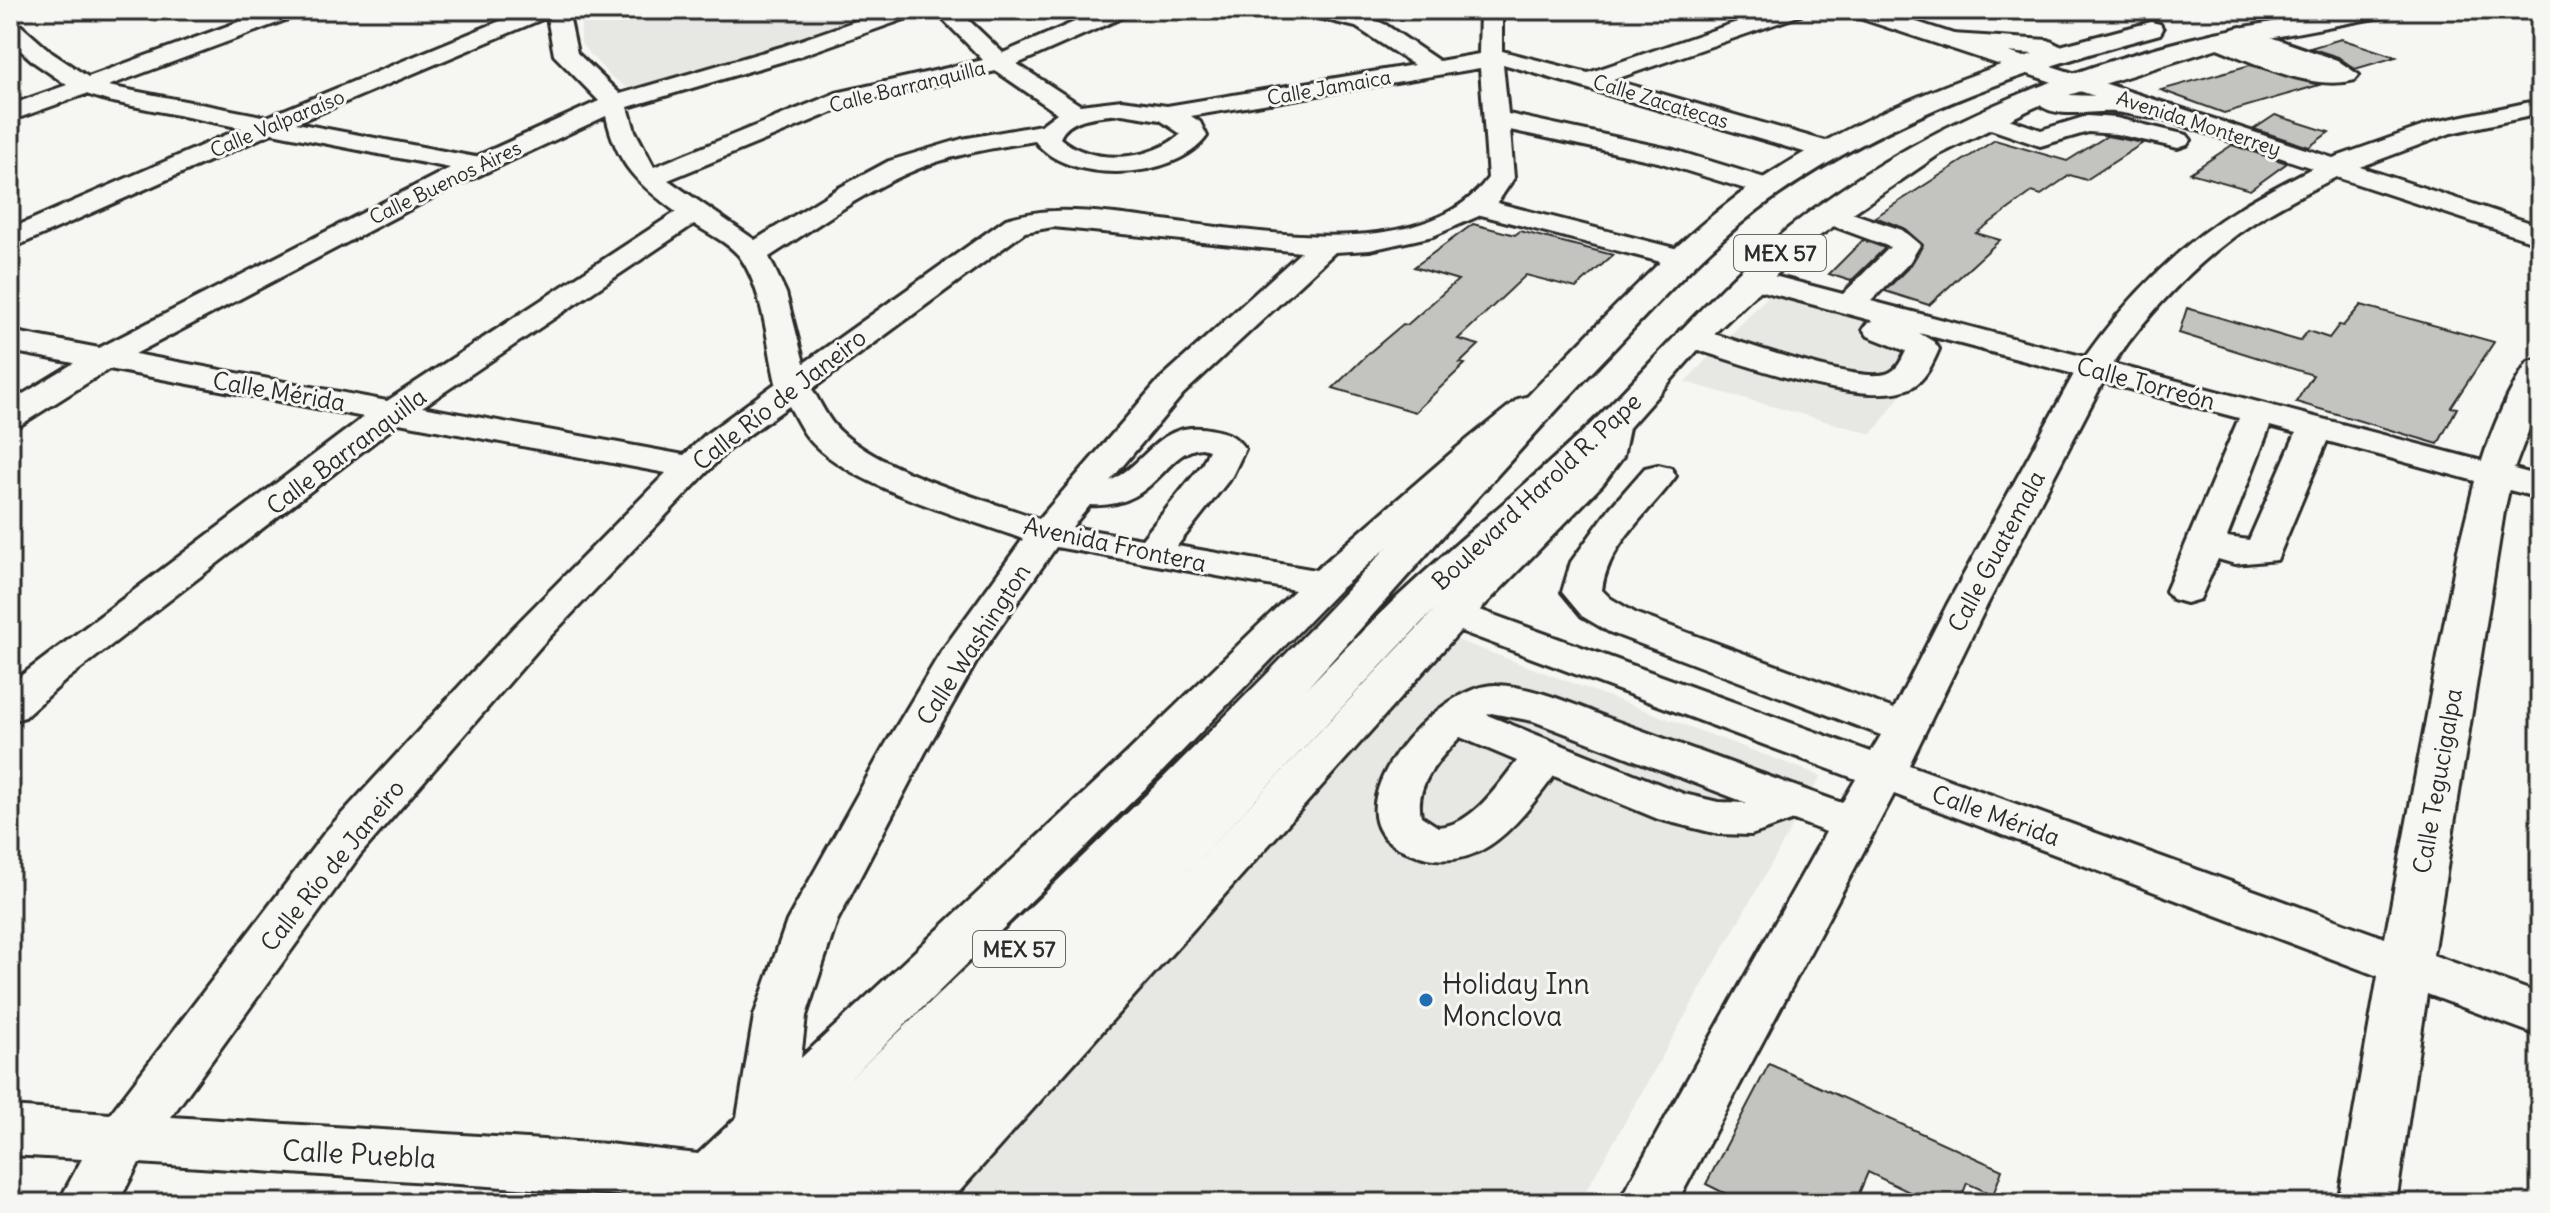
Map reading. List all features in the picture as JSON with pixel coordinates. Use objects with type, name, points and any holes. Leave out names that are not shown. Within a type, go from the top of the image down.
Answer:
[{"type":"highway","name":"Boulevard Harold R. Pape","points":[[763,1203],[1292,702],[1407,612],[1613,423],[1691,337],[1827,214],[1873,183],[1985,119],[2077,82],[2229,37],[2380,10]]},
{"type":"highway","name":"Boulevard Harold R. Pape","points":[[836,1203],[1292,702],[1368,597],[1550,392],[1684,259],[1768,188],[1879,124],[1971,82],[2170,24]]},
{"type":"highway","points":[[1958,43],[2083,47]]},
{"type":"highway","points":[[1958,43],[1975,69],[1971,82]]},
{"type":"highway","points":[[2124,67],[2128,81],[2157,109]]},
{"type":"highway","points":[[2021,103],[2115,104],[2157,109]]},
{"type":"street","points":[[10,114],[84,86],[243,16],[291,10]]},
{"type":"street","name":"Calle Valparaíso","points":[[10,240],[265,127],[546,10]]},
{"type":"street","name":"Avenida Frontera","points":[[557,10],[566,55],[615,103],[622,131],[636,163],[649,179],[736,238],[753,254],[771,293],[793,385],[821,432],[851,456],[907,484],[1046,534],[1324,583]]},
{"type":"street","points":[[612,10],[617,13],[631,10]]},
{"type":"street","name":"Calle Buenos Aires","points":[[10,417],[102,359],[474,165],[615,103],[789,52],[908,10]]},
{"type":"street","points":[[945,10],[1000,63],[1076,114]]},
{"type":"street","name":"Calle Barranquilla","points":[[649,179],[765,128],[845,98],[1000,63],[1120,10]]},
{"type":"street","points":[[1180,10],[1273,10]]},
{"type":"street","points":[[1314,10],[1348,15],[1372,24],[1433,68]]},
{"type":"street","name":"Calle Río de Janeiro","points":[[87,1203],[123,1140],[343,843],[527,637],[717,442],[999,236],[1024,223],[1053,219],[1079,220],[1327,244],[1390,238],[1427,228],[1477,206],[1494,194],[1501,178],[1491,57],[1491,10]]},
{"type":"street","points":[[1591,80],[1793,10]]},
{"type":"street","name":"Avenida Monterrey","points":[[1858,10],[2540,235]]},
{"type":"street","points":[[10,28],[50,66],[84,86],[145,103],[474,165]]},
{"type":"street","name":"Calle Jamaica","points":[[1076,114],[1122,107],[1167,113],[1211,108],[1491,57]]},
{"type":"street","name":"Calle Zacatecas","points":[[1491,57],[1524,60],[1830,151]]},
{"type":"street","name":"Calle Guatemala","points":[[1647,1203],[1906,729],[1967,605],[2093,369],[2120,330],[2176,272],[2223,233],[2260,208],[2334,167],[2444,127],[2540,107]]},
{"type":"street","points":[[1076,114],[1054,124],[1049,131],[1047,140],[1053,148],[1066,156],[1108,163],[1133,163],[1156,159],[1188,145],[1194,136],[1191,127],[1167,113]]},
{"type":"street","points":[[1496,119],[1665,156],[1768,188]]},
{"type":"street","points":[[1985,119],[2040,138],[2087,124],[2116,126],[2192,142],[2225,131]]},
{"type":"street","points":[[753,254],[879,176],[911,162],[959,147],[1049,131]]},
{"type":"street","points":[[1477,206],[1684,259]]},
{"type":"street","name":"Calle Barranquilla","points":[[10,707],[51,671],[394,411],[694,212]]},
{"type":"street","points":[[1827,214],[1892,236],[1906,245],[1899,257],[1849,305]]},
{"type":"street","name":"Calle Washington","points":[[763,1130],[780,1016],[812,921],[906,747],[962,652],[1046,534],[1171,387],[1327,244]]},
{"type":"street","points":[[1691,337],[1857,383],[1896,383],[1915,368],[1923,349],[1897,334],[1745,285]]},
{"type":"street","name":"Calle Torreón","points":[[1745,285],[1849,305],[2540,487]]},
{"type":"street","name":"Calle Mérida","points":[[10,341],[690,467]]},
{"type":"street","name":"Calle Tegucigalpa","points":[[2367,1203],[2441,752],[2492,475],[2527,391],[2540,369]]},
{"type":"street","points":[[697,1192],[1144,763],[1324,583],[1501,428],[1550,392]]},
{"type":"street","points":[[2186,591],[2258,413]]},
{"type":"street","points":[[912,1203],[1453,614],[1590,476],[1605,457],[1613,423]]},
{"type":"street","points":[[2205,543],[2253,554],[2263,552],[2315,428]]},
{"type":"street","points":[[1079,493],[1118,492],[1174,443],[1193,436],[1221,442],[1227,449],[1219,468],[1151,553]]},
{"type":"street","points":[[1658,476],[1590,559],[1582,580],[1582,592],[1596,607],[1623,623],[1906,729]]},
{"type":"street","name":"Calle Mérida","points":[[1453,614],[2540,1015]]},
{"type":"street","points":[[10,666],[51,671]]},
{"type":"street","points":[[1544,757],[1507,803],[1465,840],[1444,845],[1422,841],[1404,828],[1395,808],[1407,773],[1454,718],[1477,702],[1491,698],[1550,713],[1854,825]]},
{"type":"street","points":[[1454,718],[1674,808],[1718,818],[1751,819],[1794,803]]},
{"type":"street","name":"Calle Puebla","points":[[10,1131],[608,1169],[697,1192]]},
{"type":"shaded area","points":[[581,10],[888,10],[808,39],[682,77],[626,87],[610,76],[581,44]]},
{"type":"shaded area","points":[[1769,295],[1941,341],[1872,434],[1685,382]]},
{"type":"shaded area","points":[[1454,639],[1821,776],[1579,1203],[947,1203]]},
{"type":"building","points":[[2341,39],[2396,57],[2355,69],[2338,57],[2310,48]]},
{"type":"building","points":[[2250,65],[2319,85],[2224,113],[2161,90]]},
{"type":"building","points":[[2275,115],[2329,132],[2309,147],[2254,129]]},
{"type":"building","points":[[2107,136],[2143,143],[2086,180],[2070,175],[2041,195],[2032,192],[1976,233],[2000,240],[1929,305],[1885,291],[1911,265],[1923,245],[1904,228],[1875,217],[1995,140],[2067,161]]},
{"type":"building","points":[[2232,145],[2287,163],[2250,190],[2190,173]]},
{"type":"building","points":[[1473,224],[1515,235],[1520,231],[1613,255],[1576,288],[1526,275],[1458,339],[1479,345],[1460,363],[1465,364],[1415,412],[1333,388],[1370,352],[1403,324],[1407,325],[1458,280],[1414,267]]},
{"type":"building","points":[[1863,240],[1885,248],[1851,281],[1829,274]]},
{"type":"building","points":[[2361,305],[2494,342],[2451,407],[2457,408],[2438,444],[2296,402],[2313,375],[2179,333],[2187,308],[2300,341],[2308,331],[2329,338]]},
{"type":"building","points":[[1769,1064],[2002,1170],[1993,1195],[1967,1183],[1959,1203],[1932,1203],[1868,1172],[1855,1203],[1744,1203],[1706,1184]]},
{"type":"place","name":"Holiday Inn Monclova","points":[[1426,1000]]}]
